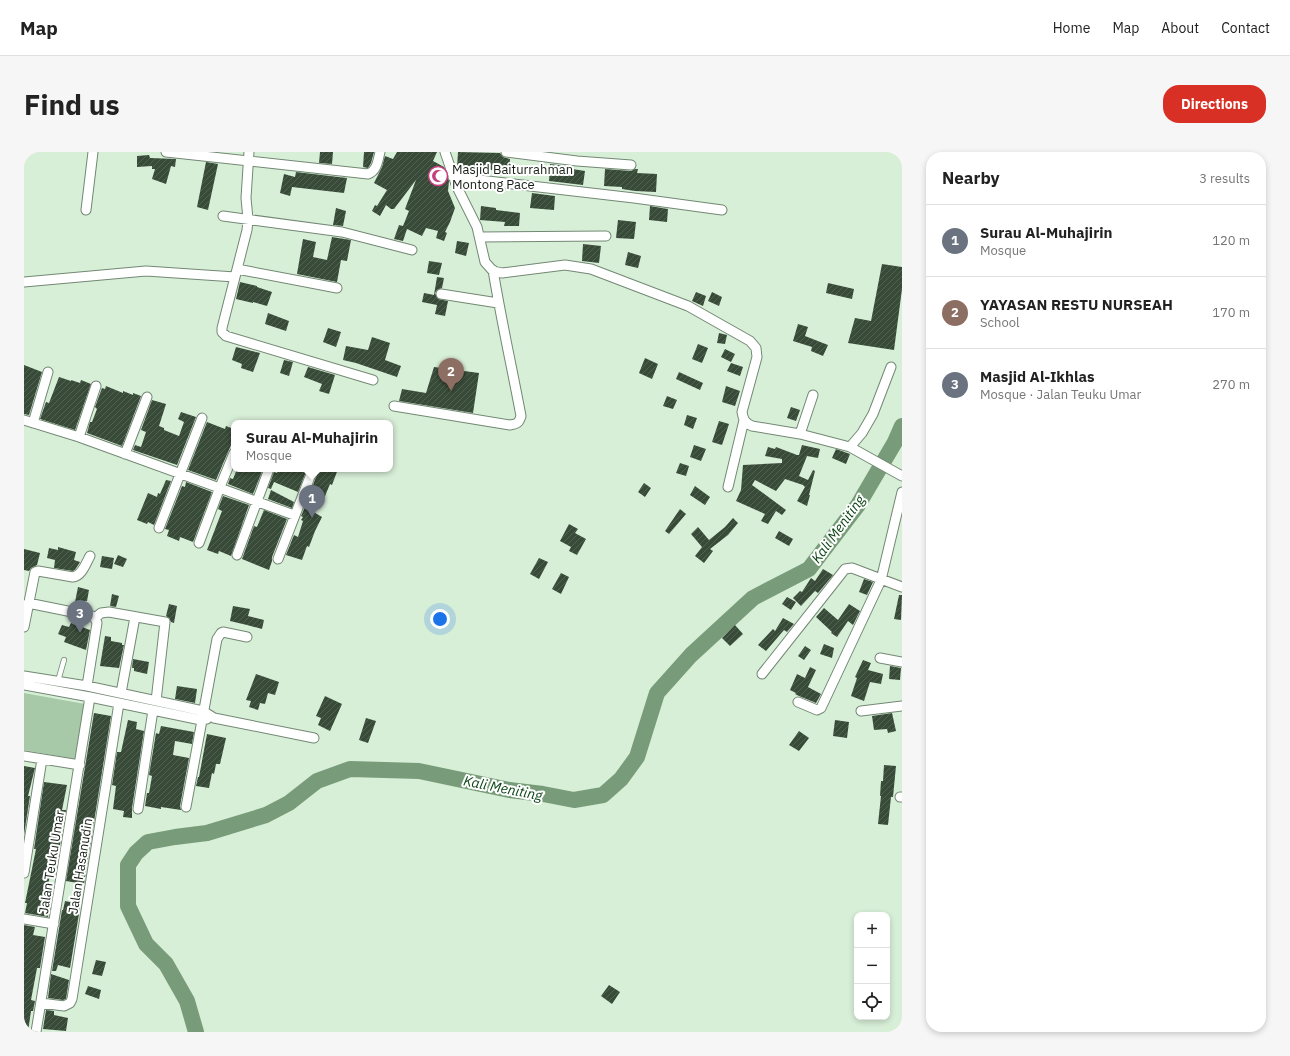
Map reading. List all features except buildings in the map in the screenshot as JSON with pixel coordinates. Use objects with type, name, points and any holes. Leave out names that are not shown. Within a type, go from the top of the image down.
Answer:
[{"type":"street","points":[[86,210],[93,152]]},
{"type":"street","points":[[166,152],[249,156],[368,174],[374,171],[380,152]]},
{"type":"street","points":[[445,152],[453,177],[480,237],[485,262],[493,270],[505,272],[565,265],[591,269],[688,306],[750,341],[756,348],[757,353],[742,410],[744,420],[728,487]]},
{"type":"street","points":[[506,152],[577,161],[631,165]]},
{"type":"street","points":[[249,156],[246,198],[248,219],[247,230],[222,332],[225,336],[373,380]]},
{"type":"street","points":[[453,177],[722,210]]},
{"type":"street","points":[[223,216],[342,232],[412,250]]},
{"type":"street","points":[[480,237],[606,236]]},
{"type":"street","points":[[394,406],[510,425],[520,422],[521,416],[498,303],[493,270]]},
{"type":"street","points":[[24,282],[146,272],[236,273],[337,288]]},
{"type":"street","points":[[441,294],[498,303]]},
{"type":"street","points":[[853,448],[873,414],[891,368]]},
{"type":"street","points":[[33,423],[48,372]]},
{"type":"street","points":[[79,437],[96,386]]},
{"type":"street","points":[[800,434],[813,395]]},
{"type":"street","points":[[125,454],[147,397]]},
{"type":"street","points":[[159,528],[202,418]]},
{"type":"street","points":[[24,420],[79,437],[294,515]]},
{"type":"street","points":[[744,420],[752,426],[800,434],[853,448],[901,475]]},
{"type":"street","points":[[199,543],[231,460]]},
{"type":"street","points":[[237,555],[268,472]]},
{"type":"street","points":[[278,558],[312,472]]},
{"type":"street","points":[[798,702],[817,710],[821,708],[880,580],[898,528],[902,492]]},
{"type":"street","points":[[24,627],[35,572],[38,571],[73,577],[77,576],[80,574],[90,556]]},
{"type":"street","points":[[762,674],[845,569],[852,568],[880,580],[902,587]]},
{"type":"street","points":[[28,604],[95,618],[105,611],[163,621],[166,625],[138,809]]},
{"type":"street","points":[[121,693],[134,617]]},
{"type":"street","points":[[87,686],[97,623],[95,618]]},
{"type":"street","points":[[186,807],[218,636],[223,632],[247,637]]},
{"type":"street","points":[[880,658],[902,662]]},
{"type":"street","points":[[24,676],[121,693],[155,705],[314,738]]},
{"type":"street","points":[[24,685],[119,703],[155,705]]},
{"type":"street","name":"Jalan Teuku Umar","points":[[36,1032],[90,697]]},
{"type":"street","name":"Jalan Hasanudin","points":[[41,1003],[64,1006],[70,1003],[72,999],[119,703]]},
{"type":"street","points":[[861,711],[902,706]]},
{"type":"street","points":[[24,756],[80,765]]},
{"type":"street","points":[[24,873],[42,759]]},
{"type":"street","points":[[24,919],[54,924]]},
{"type":"lane","points":[[58,681],[64,660]]},
{"type":"green space","points":[[24,693],[85,704],[75,759],[24,750]]},
{"type":"waterway","name":"Kali Meniting","points":[[196,1032],[187,1001],[166,964],[146,944],[128,906],[128,865],[136,853],[148,842],[207,833],[266,815],[289,803],[317,781],[350,769],[419,771],[509,790],[543,794],[574,800],[603,795],[621,779],[637,757],[657,693],[691,655],[753,598],[809,569],[858,505],[895,442],[902,426]]},
{"type":"place","name":"Masjid Baiturrahman Montong Pace","points":[[438,176]]},
{"type":"place","name":"YAYASAN RESTU NURSEAH","points":[[451,391]]},
{"type":"place","name":"Surau Al-Muhajirin","points":[[312,518]]},
{"type":"place","name":"Masjid Al-Ikhlas","points":[[80,633]]}]
